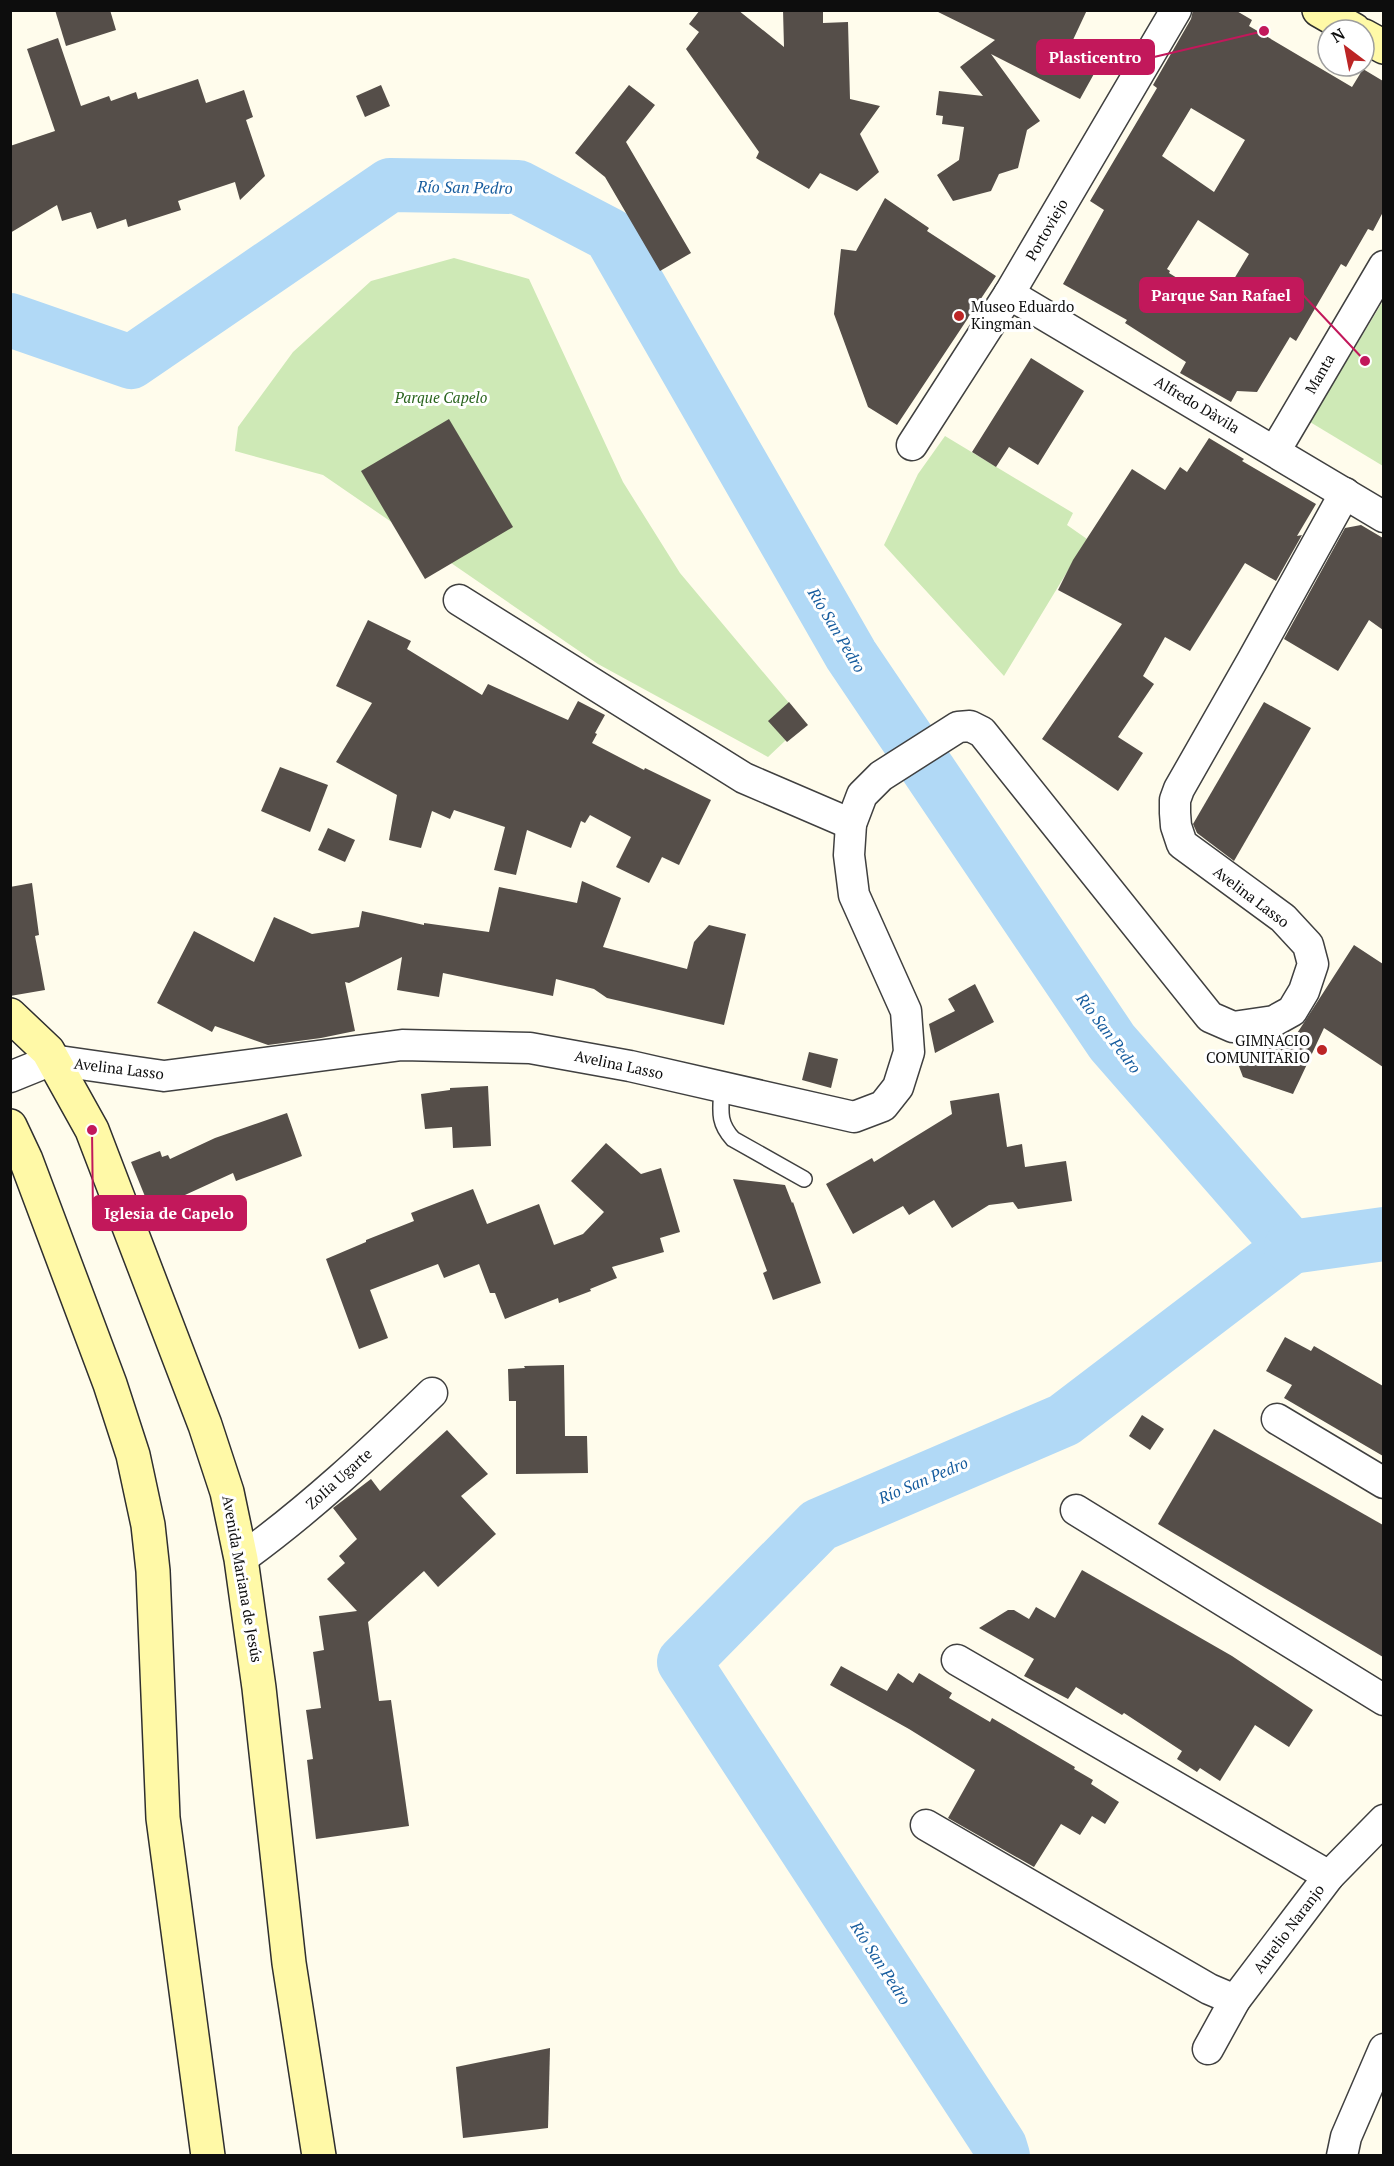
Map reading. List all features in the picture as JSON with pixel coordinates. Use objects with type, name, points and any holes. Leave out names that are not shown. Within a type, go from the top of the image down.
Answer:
[{"type":"street","name":"Portoviejo","points":[[912,445],[1010,294],[1176,10]]},
{"type":"street","points":[[1318,10],[1332,18]]},
{"type":"street","name":"Manta","points":[[1275,451],[1383,266]]},
{"type":"street","name":"Alfredo Dàvila","points":[[1010,294],[1383,517]]},
{"type":"street","name":"Avelina Lasso","points":[[52,1060],[164,1076],[402,1045],[530,1048],[630,1066],[854,1116],[883,1106],[898,1087],[909,1052],[906,1011],[854,895],[849,855],[851,824],[862,795],[881,776],[958,727],[970,726],[982,732],[1210,1017],[1233,1027],[1274,1021],[1292,1011],[1304,991],[1313,964],[1308,945],[1283,918],[1182,844],[1176,826],[1175,800],[1186,775],[1252,661],[1344,493]]},
{"type":"street","points":[[459,600],[744,778],[851,824]]},
{"type":"street","name":"Avenida Mariana de Jesús","points":[[10,1015],[37,1039],[52,1060],[92,1131],[205,1425],[227,1492],[241,1559],[260,1688],[289,1963],[319,2156]]},
{"type":"street","points":[[10,1077],[52,1060]]},
{"type":"street","points":[[10,1126],[26,1160],[110,1384],[133,1455],[148,1525],[153,1571],[163,1818],[208,2156]]},
{"type":"street","name":"ZoIia Ugarte","points":[[241,1559],[324,1494],[432,1393]]},
{"type":"street","points":[[1277,1419],[1383,1483]]},
{"type":"street","points":[[1076,1510],[1383,1700]]},
{"type":"street","points":[[957,1660],[1329,1876]]},
{"type":"street","name":"Aurelio Naranjo","points":[[1208,2049],[1235,2000],[1329,1876],[1383,1820]]},
{"type":"street","points":[[926,1826],[1209,1989],[1235,2000]]},
{"type":"street","points":[[1342,2156],[1346,2137],[1383,2049]]},
{"type":"lane","points":[[722,1088],[721,1120],[724,1130],[733,1139],[804,1179]]},
{"type":"green space","name":"Parque Capelo","points":[[454,258],[529,279],[623,482],[680,573],[805,722],[768,757],[598,664],[323,475],[235,451],[238,427],[293,352],[371,281]]},
{"type":"green space","points":[[1383,301],[1383,466],[1310,422]]},
{"type":"green space","points":[[945,436],[1073,513],[1067,525],[1087,539],[1004,676],[884,545],[918,474]]},
{"type":"building","points":[[55,10],[110,10],[116,30],[66,46]]},
{"type":"building","points":[[700,10],[738,10],[784,47],[783,10],[823,10],[823,23],[848,22],[850,99],[880,106],[860,134],[879,172],[857,191],[820,173],[809,189],[756,158],[759,152],[686,49],[699,32],[689,24]]},
{"type":"building","points":[[934,10],[1087,10],[1065,57],[1095,72],[1080,99],[991,54],[1040,121],[1027,130],[1018,168],[999,174],[991,191],[953,201],[937,175],[959,160],[964,127],[942,124],[943,116],[936,115],[939,91],[983,96],[960,67],[995,40]]},
{"type":"building","points":[[1193,10],[1235,10],[1252,20],[1249,26],[1316,66],[1316,78],[1337,78],[1352,87],[1358,78],[1376,77],[1383,81],[1383,212],[1373,231],[1368,229],[1346,267],[1341,264],[1296,341],[1290,337],[1257,392],[1237,391],[1231,402],[1180,373],[1186,362],[1125,323],[1127,320],[1063,284],[1104,210],[1090,201],[1157,88],[1153,85],[1191,19]],"holes":[[[1191,108],[1245,140],[1214,192],[1162,156]],[[1198,220],[1249,254],[1219,304],[1169,273],[1167,269]]]},
{"type":"building","points":[[58,38],[81,106],[109,96],[111,101],[136,92],[138,99],[198,79],[206,103],[244,90],[253,117],[246,120],[265,176],[240,200],[235,182],[178,201],[181,210],[128,227],[126,219],[97,229],[91,212],[62,221],[57,205],[10,233],[10,146],[55,131],[27,49]]},
{"type":"building","points":[[381,85],[390,106],[365,117],[356,96]]},
{"type":"building","points":[[629,85],[655,105],[626,142],[691,253],[660,271],[605,177],[575,153]]},
{"type":"building","points":[[885,198],[929,228],[927,231],[996,276],[897,425],[868,407],[834,314],[841,249],[856,251]]},
{"type":"building","points":[[1031,358],[1084,391],[1038,465],[1009,447],[996,467],[972,452]]},
{"type":"building","points":[[449,419],[513,527],[425,579],[361,471]]},
{"type":"building","points":[[1209,438],[1244,459],[1242,461],[1316,504],[1297,536],[1302,535],[1276,581],[1245,563],[1190,651],[1165,637],[1143,676],[1154,684],[1118,737],[1143,753],[1118,791],[1042,739],[1122,624],[1058,590],[1073,560],[1132,469],[1165,490],[1180,467],[1187,472]]},
{"type":"building","points":[[1361,525],[1383,538],[1383,630],[1369,620],[1338,671],[1284,639],[1345,528]]},
{"type":"building","points":[[368,620],[411,641],[407,649],[482,695],[488,684],[568,720],[578,701],[605,715],[592,743],[644,770],[645,768],[711,800],[679,865],[662,857],[649,883],[616,867],[631,837],[590,815],[585,823],[581,821],[571,848],[527,830],[516,875],[494,870],[505,827],[454,810],[450,819],[432,811],[421,848],[389,840],[397,795],[336,762],[372,703],[336,686]]},
{"type":"building","points":[[789,702],[808,725],[787,742],[768,721]]},
{"type":"building","points":[[1264,702],[1311,728],[1234,861],[1197,833],[1193,824]]},
{"type":"building","points":[[280,767],[328,785],[310,832],[261,811]]},
{"type":"building","points":[[328,828],[355,840],[345,862],[318,850]]},
{"type":"building","points":[[582,881],[621,898],[603,947],[687,969],[694,942],[709,925],[746,934],[724,1025],[607,998],[594,989],[556,979],[553,996],[443,973],[439,997],[397,990],[402,957],[349,983],[345,982],[355,1031],[321,1038],[268,1045],[215,1026],[212,1032],[157,1003],[194,931],[254,962],[274,917],[312,934],[359,927],[362,911],[424,925],[424,923],[489,932],[499,887],[577,903]]},
{"type":"building","points":[[32,883],[39,935],[35,936],[45,990],[10,996],[10,887]]},
{"type":"building","points":[[1354,945],[1383,964],[1383,1067],[1324,1028],[1293,1094],[1243,1077],[1235,1056],[1262,1051],[1294,1038]]},
{"type":"building","points":[[975,984],[994,1022],[935,1053],[929,1024],[955,1011],[948,999]]},
{"type":"building","points":[[809,1052],[838,1059],[831,1088],[802,1080]]},
{"type":"building","points":[[488,1086],[491,1146],[453,1148],[452,1127],[425,1129],[421,1094],[450,1090],[450,1088]]},
{"type":"building","points":[[999,1093],[1007,1147],[1022,1144],[1025,1167],[1066,1161],[1072,1201],[1018,1209],[1013,1202],[989,1205],[952,1228],[934,1200],[909,1215],[903,1206],[853,1234],[826,1184],[872,1158],[874,1162],[952,1114],[950,1101]]},
{"type":"building","points":[[287,1113],[302,1156],[236,1181],[233,1173],[185,1195],[192,1212],[157,1226],[131,1162],[160,1151],[162,1157],[168,1155],[170,1159],[215,1138]]},
{"type":"building","points":[[606,1143],[641,1174],[661,1168],[680,1232],[660,1238],[664,1252],[612,1267],[617,1278],[590,1289],[591,1291],[559,1303],[558,1298],[505,1319],[495,1293],[490,1293],[479,1264],[444,1278],[438,1264],[370,1290],[388,1338],[359,1349],[326,1259],[414,1221],[411,1213],[473,1189],[487,1224],[539,1204],[554,1245],[583,1234],[604,1212],[571,1181]]},
{"type":"building","points":[[733,1179],[785,1185],[821,1283],[773,1300],[763,1273],[767,1271]]},
{"type":"building","points":[[1285,1337],[1311,1351],[1314,1346],[1383,1386],[1383,1456],[1284,1398],[1292,1385],[1266,1371]]},
{"type":"building","points":[[564,1365],[565,1436],[587,1436],[588,1473],[516,1474],[516,1401],[509,1401],[508,1369],[525,1368],[524,1366]]},
{"type":"building","points":[[1142,1415],[1164,1429],[1150,1450],[1129,1436]]},
{"type":"building","points":[[1214,1429],[1383,1525],[1383,1657],[1158,1524]]},
{"type":"building","points":[[447,1430],[488,1474],[461,1496],[496,1534],[438,1587],[424,1571],[368,1622],[379,1701],[391,1700],[409,1826],[316,1839],[307,1760],[313,1759],[306,1710],[321,1708],[313,1652],[324,1650],[319,1616],[357,1611],[327,1579],[345,1563],[339,1556],[357,1539],[333,1508],[371,1479],[380,1491]]},
{"type":"building","points":[[1082,1570],[1232,1656],[1313,1710],[1289,1747],[1255,1725],[1220,1781],[1200,1768],[1197,1772],[1177,1759],[1182,1751],[1124,1713],[1122,1715],[1076,1687],[1068,1699],[1024,1676],[1034,1659],[979,1628],[1008,1610],[1014,1610],[1029,1619],[1036,1607],[1055,1618]]},
{"type":"building","points":[[841,1666],[887,1691],[898,1673],[913,1683],[919,1673],[952,1693],[949,1698],[990,1722],[992,1718],[1075,1767],[1074,1769],[1093,1780],[1091,1784],[1119,1802],[1105,1824],[1092,1816],[1080,1835],[1061,1824],[1034,1867],[948,1818],[975,1770],[909,1729],[830,1685]]},
{"type":"building","points":[[550,2048],[548,2128],[463,2138],[456,2067]]},
{"type":"waterway","name":"Río San Pedro","points":[[10,320],[131,362],[390,185],[518,187],[610,235],[851,655],[1112,1042],[1291,1247],[1064,1420],[819,1525],[684,1662],[1000,2146],[1003,2156]]},
{"type":"waterway","points":[[1291,1247],[1384,1234]]},
{"type":"place","name":"Plasticentro","points":[[1264,31]]},
{"type":"place","name":"Museo Eduardo Kingman","points":[[959,316]]},
{"type":"place","name":"Parque San Rafael","points":[[1365,361]]},
{"type":"place","name":"GIMNACIO COMUNITARIO","points":[[1322,1050]]},
{"type":"place","name":"Iglesia de Capelo","points":[[92,1130]]}]
